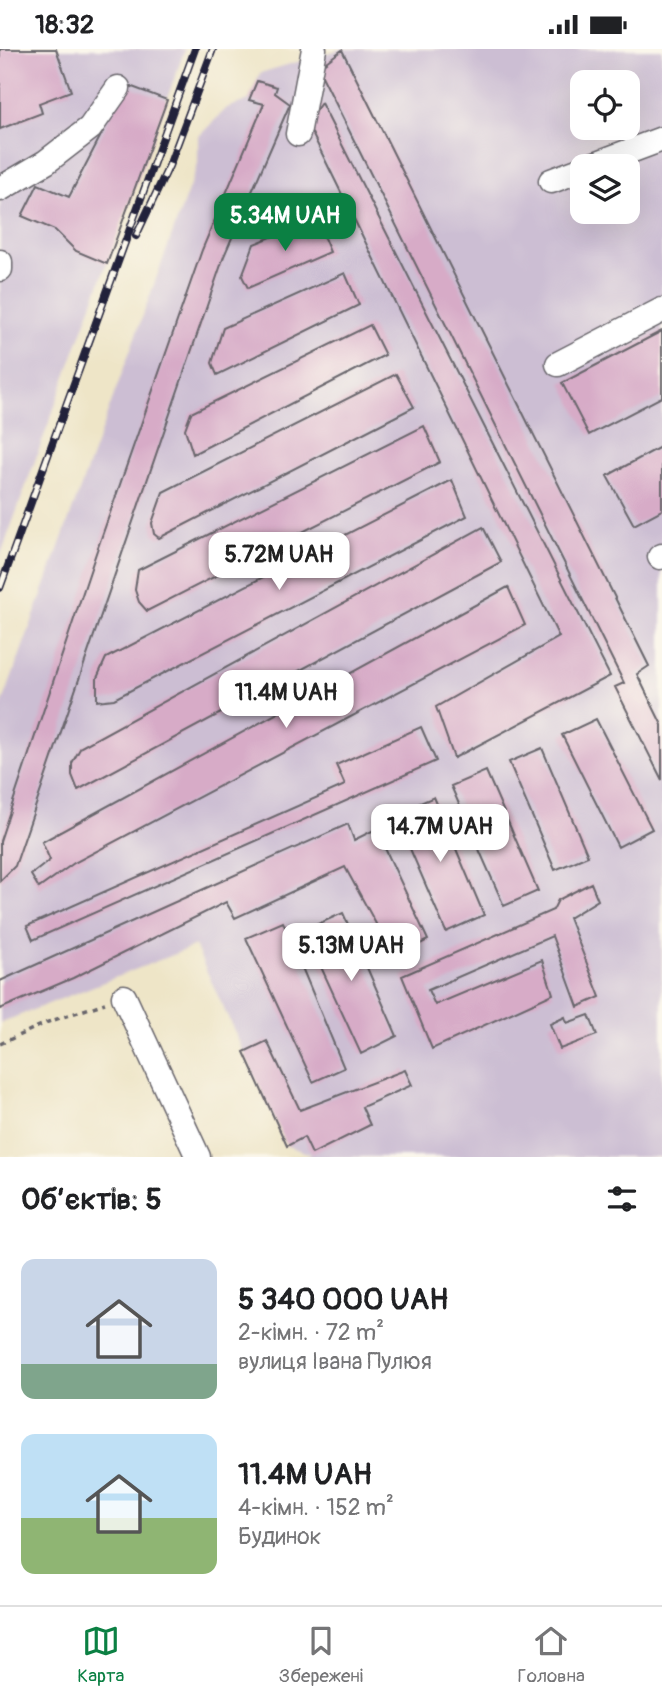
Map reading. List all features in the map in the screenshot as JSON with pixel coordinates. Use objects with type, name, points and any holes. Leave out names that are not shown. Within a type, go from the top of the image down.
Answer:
[{"type":"street","points":[[298,134],[314,49]]},
{"type":"street","points":[[0,189],[46,162],[90,128],[118,88]]},
{"type":"street","points":[[622,154],[662,139]]},
{"type":"street","points":[[551,181],[570,174]]},
{"type":"street","points":[[0,262],[0,269]]},
{"type":"street","points":[[558,364],[662,310]]},
{"type":"street","points":[[124,997],[198,1157]]},
{"type":"path","points":[[0,1044],[48,1022],[124,997]]},
{"type":"shaded area","points":[[0,49],[185,49],[0,557]]},
{"type":"shaded area","points":[[341,49],[662,49],[662,1157],[307,1157],[311,1154],[287,1146],[195,946],[0,1023],[0,710],[198,163],[198,137],[227,108],[249,100],[260,73]]},
{"type":"building","points":[[0,49],[56,49],[71,91],[39,103],[42,113],[0,129]]},
{"type":"building","points":[[342,50],[649,666],[637,674],[662,725],[662,780],[615,687],[624,683],[318,68]]},
{"type":"building","points":[[257,81],[277,87],[275,93],[290,104],[224,256],[15,866],[0,881],[0,841],[96,553],[202,250],[264,104],[249,100]]},
{"type":"building","points":[[127,85],[167,100],[107,264],[76,251],[55,230],[22,216],[38,184],[69,197]]},
{"type":"building","points":[[321,103],[610,676],[454,758],[436,707],[559,637],[307,123]]},
{"type":"building","points":[[316,219],[330,252],[248,288],[242,276],[254,244]]},
{"type":"building","points":[[345,273],[359,305],[217,375],[212,363],[223,328]]},
{"type":"building","points":[[370,325],[385,355],[193,454],[185,429],[191,413]]},
{"type":"building","points":[[662,331],[662,397],[589,435],[562,383]]},
{"type":"building","points":[[396,374],[414,407],[159,538],[154,534],[152,523],[163,492]]},
{"type":"building","points":[[424,426],[440,462],[147,611],[139,602],[135,590],[138,570]]},
{"type":"building","points":[[662,446],[662,510],[634,525],[607,476]]},
{"type":"building","points":[[452,480],[467,516],[114,699],[97,701],[97,678],[106,658]]},
{"type":"building","points":[[483,527],[501,562],[78,790],[72,775],[72,763],[81,747]]},
{"type":"building","points":[[508,587],[525,625],[74,863],[39,888],[31,875],[50,860],[42,842]]},
{"type":"building","points":[[596,719],[652,829],[618,847],[562,735]]},
{"type":"building","points":[[421,727],[436,761],[33,940],[27,926],[345,785],[336,765]]},
{"type":"building","points":[[542,748],[588,856],[555,870],[509,762]]},
{"type":"building","points":[[486,771],[538,891],[504,906],[451,786]]},
{"type":"building","points":[[434,797],[484,915],[446,932],[395,814]]},
{"type":"building","points":[[348,824],[354,840],[376,829],[428,940],[394,957],[345,867],[235,918],[226,902],[73,978],[0,1009],[0,981]]},
{"type":"building","points":[[591,883],[598,900],[569,918],[600,997],[578,1007],[552,936],[428,990],[435,1005],[542,960],[553,994],[432,1049],[402,976],[553,910],[558,900]]},
{"type":"building","points":[[343,913],[397,1036],[361,1054],[304,930]]},
{"type":"building","points":[[283,922],[344,1068],[313,1082],[246,938]]},
{"type":"building","points":[[589,1015],[597,1035],[560,1049],[550,1024],[565,1017],[567,1023]]},
{"type":"building","points":[[267,1041],[300,1110],[405,1070],[412,1085],[362,1107],[370,1125],[312,1154],[304,1137],[287,1146],[244,1052]]},
{"type":"railway","points":[[0,588],[195,49]]},
{"type":"railway","points":[[136,236],[169,166],[213,49]]}]
